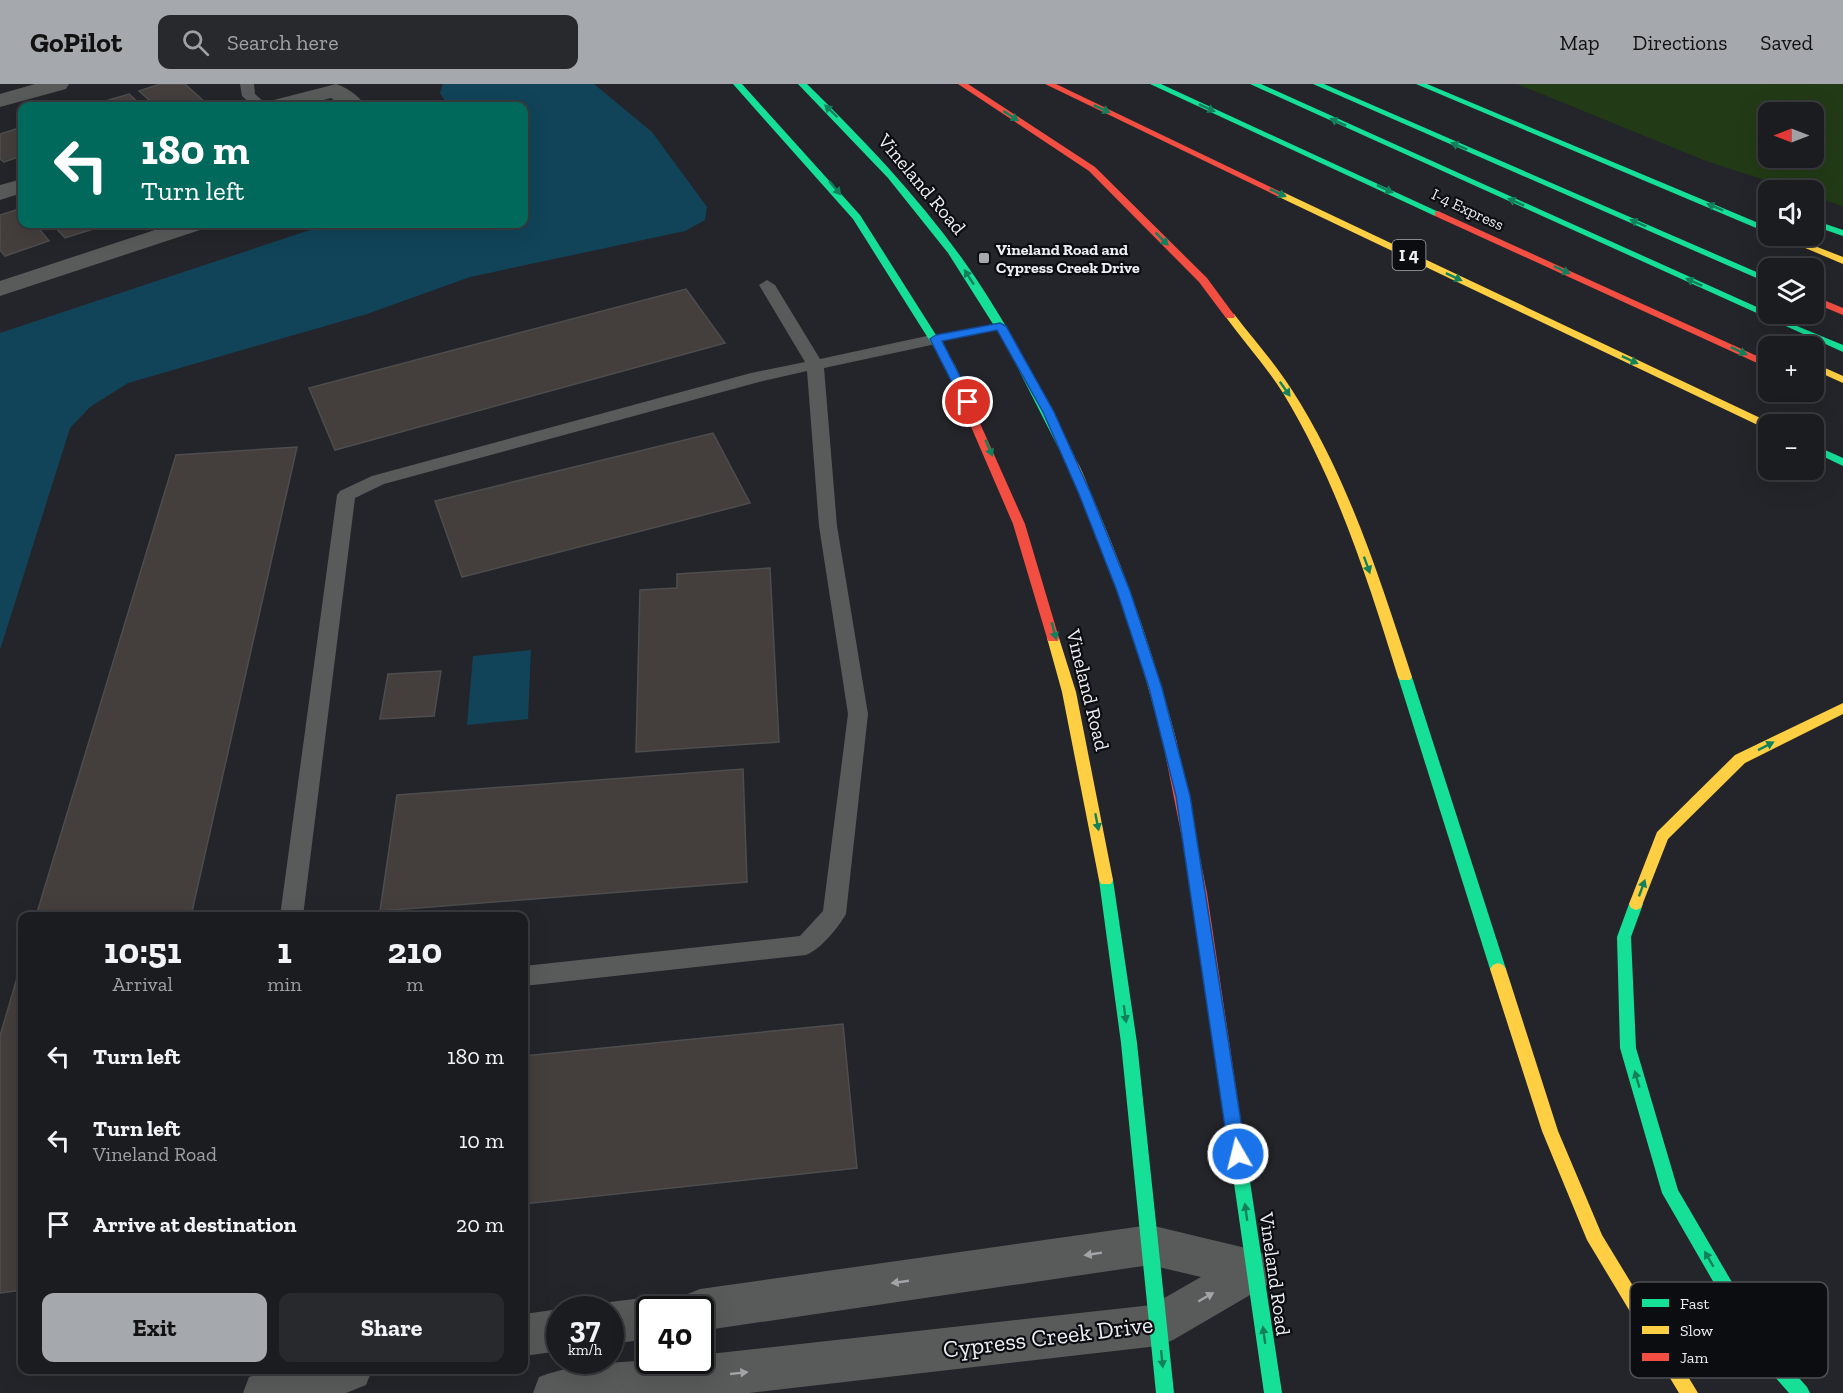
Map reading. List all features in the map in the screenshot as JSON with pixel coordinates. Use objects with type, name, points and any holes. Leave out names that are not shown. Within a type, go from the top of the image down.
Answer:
[{"type":"main road","name":"Vineland Road","points":[[737,84],[803,150],[854,211],[902,281],[936,339],[978,423],[1016,512],[1051,621],[1080,731],[1108,883],[1128,1035],[1165,1393]]},
{"type":"main road","name":"Vineland Road","points":[[802,84],[856,136],[907,194],[957,258],[1000,326],[1049,412],[1124,591],[1156,688],[1183,796],[1272,1393]]},
{"type":"main road","points":[[963,84],[1092,169],[1203,279],[1292,399],[1339,490],[1381,602],[1550,1131],[1596,1240],[1630,1296]]},
{"type":"main road","name":"I 4","points":[[1049,84],[1758,421]]},
{"type":"main road","name":"I-4 Express","points":[[1154,84],[1758,360]]},
{"type":"main road","points":[[1254,84],[1843,349]]},
{"type":"main road","points":[[1317,84],[1758,276]]},
{"type":"main road","points":[[1420,84],[1758,226]]},
{"type":"main road","points":[[1577,149],[1676,176]]},
{"type":"main road","points":[[1824,226],[1843,233]]},
{"type":"main road","points":[[1806,246],[1843,261]]},
{"type":"main road","points":[[1824,303],[1843,312]]},
{"type":"main road","points":[[936,339],[1000,326]]},
{"type":"main road","points":[[1824,371],[1843,380]]},
{"type":"main road","points":[[1824,452],[1843,462]]},
{"type":"main road","points":[[1723,1282],[1671,1193],[1628,1048],[1624,937],[1662,836],[1740,759],[1843,708]]},
{"type":"main road","points":[[1680,1378],[1689,1393]]},
{"type":"main road","points":[[1788,1378],[1801,1393]]},
{"type":"street","points":[[0,101],[58,84]]},
{"type":"street","points":[[291,102],[339,87],[352,102]]},
{"type":"street","points":[[0,193],[18,187]]},
{"type":"street","points":[[0,289],[183,228]]},
{"type":"street","points":[[714,1308],[1150,1245],[1254,1270]]},
{"type":"street","name":"Cypress Creek Drive","points":[[555,1393],[1158,1325],[1254,1270]]},
{"type":"street","points":[[528,1334],[546,1332]]},
{"type":"street","points":[[265,1393],[335,1374]]},
{"type":"lane","points":[[247,84],[249,96],[256,102]]},
{"type":"lane","points":[[528,976],[806,945],[834,914],[858,714],[828,526],[815,365],[767,285]]},
{"type":"lane","points":[[292,912],[346,495],[390,477],[757,377],[936,339]]},
{"type":"green space","points":[[1517,84],[1843,84],[1843,206],[1824,200],[1824,180],[1764,180],[1706,161]]},
{"type":"water","points":[[443,84],[594,84],[652,132],[707,207],[705,220],[685,231],[470,277],[367,314],[128,383],[90,407],[70,428],[0,650],[0,333],[316,228],[528,228],[528,102],[446,102],[440,93]]},
{"type":"water","points":[[531,650],[528,719],[467,725],[473,656]]},
{"type":"building","points":[[160,84],[185,84],[205,102],[151,102],[139,91]]},
{"type":"building","points":[[129,94],[138,102],[102,102]]},
{"type":"building","points":[[18,128],[18,157],[4,162],[0,159],[0,134]]},
{"type":"building","points":[[18,209],[18,228],[38,228],[49,241],[5,256],[0,250],[0,215]]},
{"type":"building","points":[[56,228],[96,228],[65,238]]},
{"type":"building","points":[[686,289],[725,343],[335,450],[309,388]]},
{"type":"building","points":[[713,433],[750,503],[462,577],[435,501]]},
{"type":"building","points":[[297,447],[192,912],[37,912],[176,455]]},
{"type":"building","points":[[770,568],[779,742],[636,752],[640,590],[677,588],[677,574]]},
{"type":"building","points":[[441,671],[434,716],[380,719],[388,674]]},
{"type":"building","points":[[743,769],[747,882],[380,911],[397,795]]},
{"type":"building","points":[[18,975],[18,1291],[0,1293],[0,1036]]},
{"type":"building","points":[[843,1024],[857,1168],[528,1204],[528,1056]]},
{"type":"traffic: fast","points":[[737,84],[857,217],[950,365],[961,392]]},
{"type":"traffic: fast","points":[[802,84],[891,176],[952,251],[1010,343],[1069,457]]},
{"type":"traffic: fast","points":[[1154,84],[1438,214]]},
{"type":"traffic: fast","points":[[1254,84],[1843,349]]},
{"type":"traffic: fast","points":[[1317,84],[1758,276]]},
{"type":"traffic: fast","points":[[1420,84],[1758,226]]},
{"type":"traffic: fast","points":[[1824,226],[1843,233]]},
{"type":"traffic: fast","points":[[1824,453],[1843,462]]},
{"type":"traffic: fast","points":[[1405,677],[1498,969]]},
{"type":"traffic: fast","points":[[1106,880],[1129,1043],[1165,1393]]},
{"type":"traffic: fast","points":[[1636,904],[1624,937],[1628,1048],[1670,1193],[1722,1282]]},
{"type":"traffic: fast","points":[[1238,1155],[1273,1393]]},
{"type":"traffic: fast","points":[[1788,1378],[1801,1393]]},
{"type":"traffic: slow","points":[[1282,195],[1758,421]]},
{"type":"traffic: slow","points":[[1806,246],[1843,261]]},
{"type":"traffic: slow","points":[[1230,316],[1286,390],[1327,467],[1370,571],[1405,677]]},
{"type":"traffic: slow","points":[[936,339],[1000,326]]},
{"type":"traffic: slow","points":[[1824,371],[1843,380]]},
{"type":"traffic: slow","points":[[1069,457],[1127,598],[1161,706],[1170,743]]},
{"type":"traffic: slow","points":[[1053,638],[1069,692],[1106,880]]},
{"type":"traffic: slow","points":[[1636,904],[1662,836],[1740,759],[1843,708]]},
{"type":"traffic: slow","points":[[1498,969],[1550,1131],[1596,1240],[1630,1296]]},
{"type":"traffic: slow","points":[[1680,1378],[1689,1393]]},
{"type":"traffic: jam","points":[[962,84],[1092,169],[1203,280],[1230,316]]},
{"type":"traffic: jam","points":[[1049,84],[1282,195]]},
{"type":"traffic: jam","points":[[1438,214],[1758,360]]},
{"type":"traffic: jam","points":[[1824,303],[1843,312]]},
{"type":"traffic: jam","points":[[961,392],[1019,524],[1053,638]]},
{"type":"traffic: jam","points":[[1170,743],[1200,893],[1238,1155]]},
{"type":"place","name":"Vineland Road and Cypress Creek Drive","points":[[984,258]]},
{"type":"route","points":[[968,402],[936,339],[1000,326],[1049,412],[1124,591],[1156,688],[1183,796],[1238,1154]]}]
